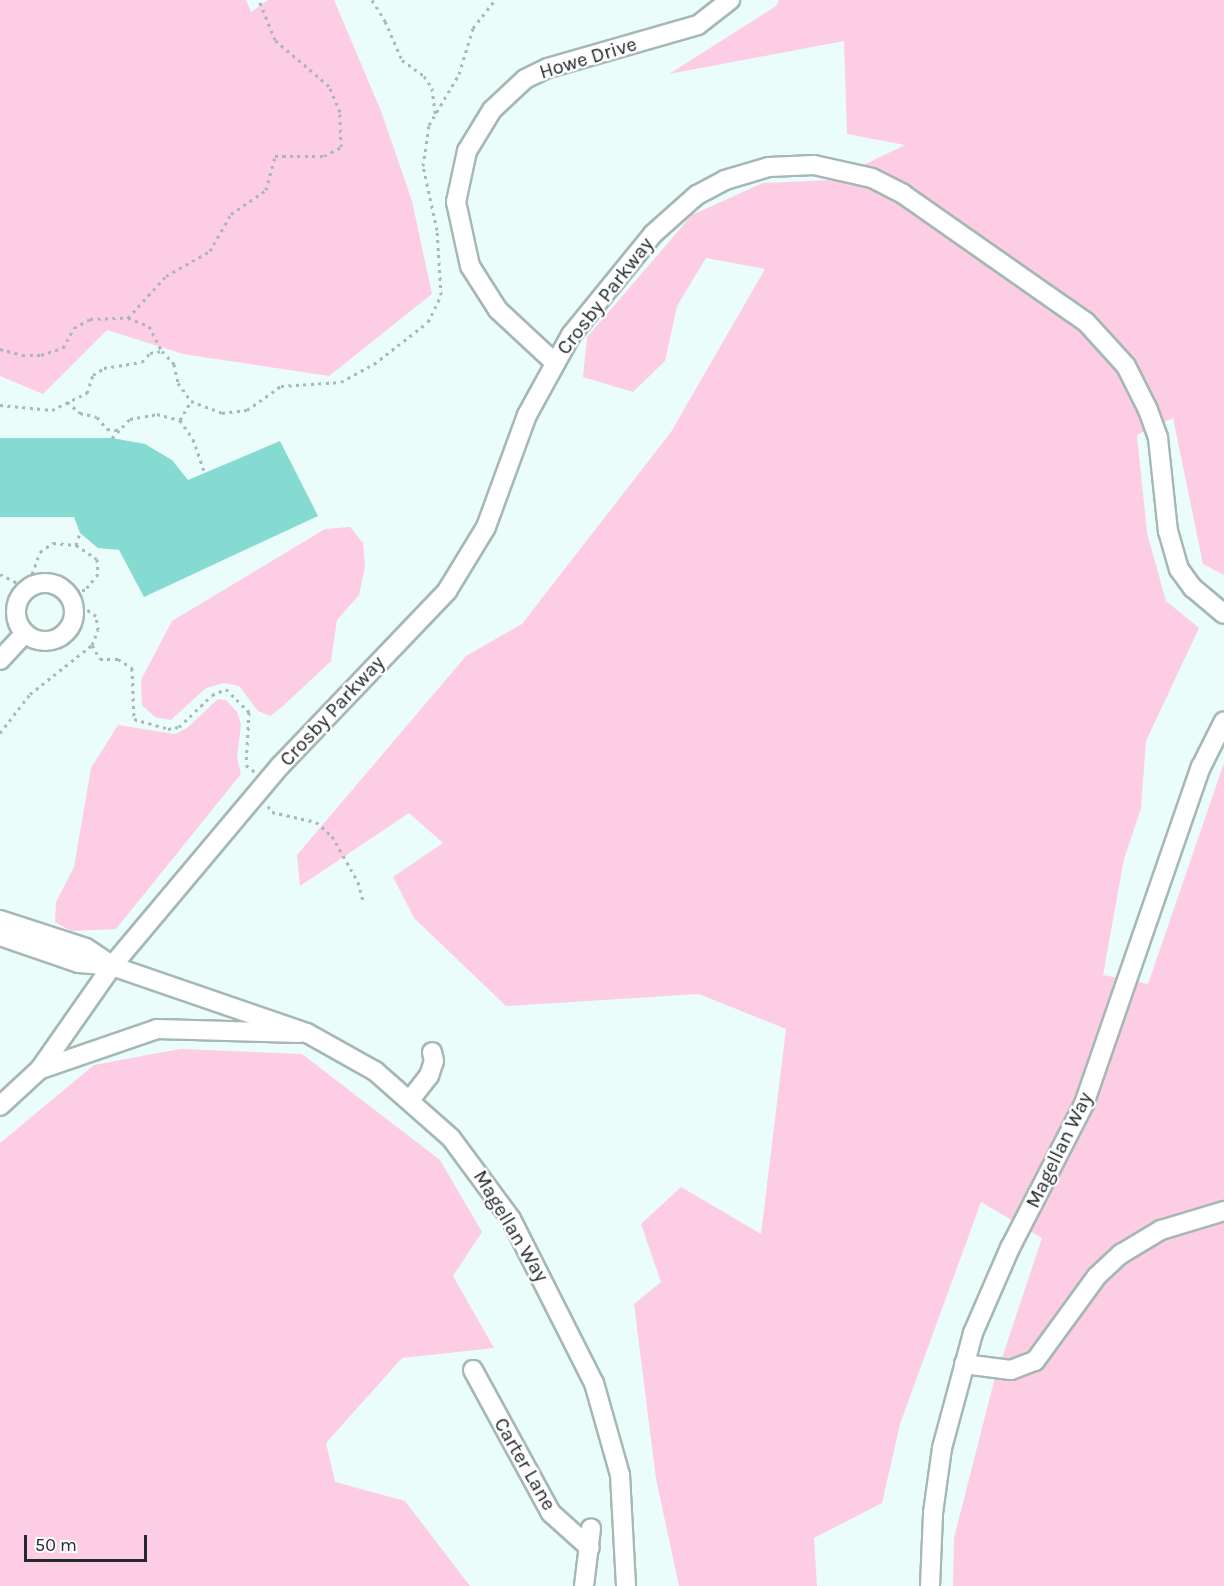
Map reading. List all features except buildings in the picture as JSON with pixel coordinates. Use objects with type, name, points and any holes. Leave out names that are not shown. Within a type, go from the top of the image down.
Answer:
[{"type":"street","name":"Howe Drive","points":[[554,362],[498,310],[470,266],[456,202],[467,151],[492,110],[525,79],[548,68],[698,25],[730,0]]},
{"type":"street","name":"Crosby Parkway","points":[[0,1106],[40,1069],[112,966],[267,782],[341,700],[426,615],[462,570],[486,527],[527,416],[554,362],[653,234],[697,195],[745,172],[769,167],[832,167],[872,178],[952,228],[1086,322],[1108,343],[1126,366],[1158,438],[1168,531],[1179,569],[1193,588],[1224,614]]},
{"type":"street","points":[[47,583],[72,591],[74,608],[66,633],[50,642],[24,634],[15,610],[27,588],[47,583]]},
{"type":"street","points":[[0,660],[24,634]]},
{"type":"street","name":"Magellan Way","points":[[930,1586],[933,1513],[942,1448],[964,1364],[992,1285],[1084,1104],[1201,767],[1224,720]]},
{"type":"street","points":[[0,920],[86,948],[112,966]]},
{"type":"street","points":[[0,936],[79,963],[112,966]]},
{"type":"street","name":"Magellan Way","points":[[112,966],[307,1033],[347,1053],[410,1100],[468,1156],[499,1198],[594,1383],[620,1475],[626,1586]]},
{"type":"street","points":[[40,1069],[157,1029],[307,1033]]},
{"type":"street","points":[[410,1100],[429,1076],[434,1061],[432,1052]]},
{"type":"street","points":[[964,1364],[1011,1370],[1035,1361],[1097,1276],[1121,1254],[1161,1230],[1224,1211]]},
{"type":"street","name":"Carter Lane","points":[[473,1370],[551,1513],[590,1548]]},
{"type":"street","points":[[584,1586],[591,1528]]},
{"type":"path","points":[[128,318],[166,276],[210,251],[231,214],[266,190],[275,156],[324,156],[341,147],[340,112],[328,86],[275,40],[259,0]]},
{"type":"path","points":[[372,0],[386,21],[402,60],[424,76],[432,88],[436,116]]},
{"type":"path","points":[[0,349],[22,355],[41,355],[63,348],[74,328],[90,319],[128,318],[149,326],[162,351],[174,364],[178,383],[191,401],[222,413],[247,410],[281,386],[341,382],[374,364],[428,322],[441,295],[437,230],[423,166],[429,125],[459,74],[473,28],[495,0]]},
{"type":"path","points":[[0,405],[52,410],[87,393],[93,375],[104,368],[142,362],[150,353],[162,351]]},
{"type":"path","points":[[180,420],[191,401]]},
{"type":"path","points":[[68,402],[80,413],[97,417],[107,429],[120,430]]},
{"type":"path","points":[[112,438],[130,419],[157,414],[180,420],[194,439],[205,473]]},
{"type":"path","points":[[76,545],[80,533]]},
{"type":"path","points":[[0,574],[27,588],[40,552],[53,543],[76,545],[97,559],[98,574],[85,590],[72,591]]},
{"type":"path","points":[[0,733],[30,694],[92,645],[98,630],[96,616],[83,607],[72,591]]},
{"type":"path","points":[[92,645],[100,659],[118,659],[132,668],[134,719],[168,729],[179,728],[212,695],[226,689],[249,712],[246,765],[267,782],[266,802],[272,812],[316,822],[332,836],[358,882],[363,901]]},
{"type":"shaded area","points":[[0,0],[246,0],[251,12],[268,0],[334,0],[381,111],[412,201],[432,294],[329,376],[183,354],[107,330],[43,394],[0,376]]},
{"type":"shaded area","points":[[779,0],[1224,0],[1224,575],[1203,564],[1173,418],[1137,435],[1147,533],[1166,601],[1199,628],[1146,741],[1141,808],[1124,859],[1103,975],[1148,984],[1224,763],[1224,1586],[953,1586],[954,1538],[993,1385],[1042,1238],[981,1202],[900,1424],[882,1503],[814,1538],[817,1586],[679,1586],[656,1479],[634,1304],[661,1282],[641,1224],[681,1187],[761,1234],[786,1029],[699,994],[506,1006],[414,918],[393,877],[443,843],[409,813],[300,886],[297,855],[466,656],[522,624],[671,432],[765,269],[706,258],[677,306],[665,361],[633,392],[583,377],[587,337],[692,215],[763,183],[832,180],[905,145],[847,134],[844,41],[669,74],[776,6]]},
{"type":"shaded area","points":[[350,527],[363,543],[365,567],[359,595],[337,620],[331,661],[283,706],[270,716],[258,711],[239,686],[224,683],[206,688],[171,720],[155,717],[142,705],[141,680],[172,621],[325,529]]},
{"type":"shaded area","points":[[218,699],[226,700],[237,712],[241,724],[237,758],[241,774],[116,929],[71,931],[55,922],[56,902],[74,867],[91,768],[118,725],[175,734],[187,728]]},
{"type":"shaded area","points":[[180,1049],[302,1054],[440,1160],[482,1232],[453,1276],[494,1348],[402,1358],[326,1443],[335,1482],[405,1501],[470,1586],[0,1586],[0,1143],[94,1065]]}]
